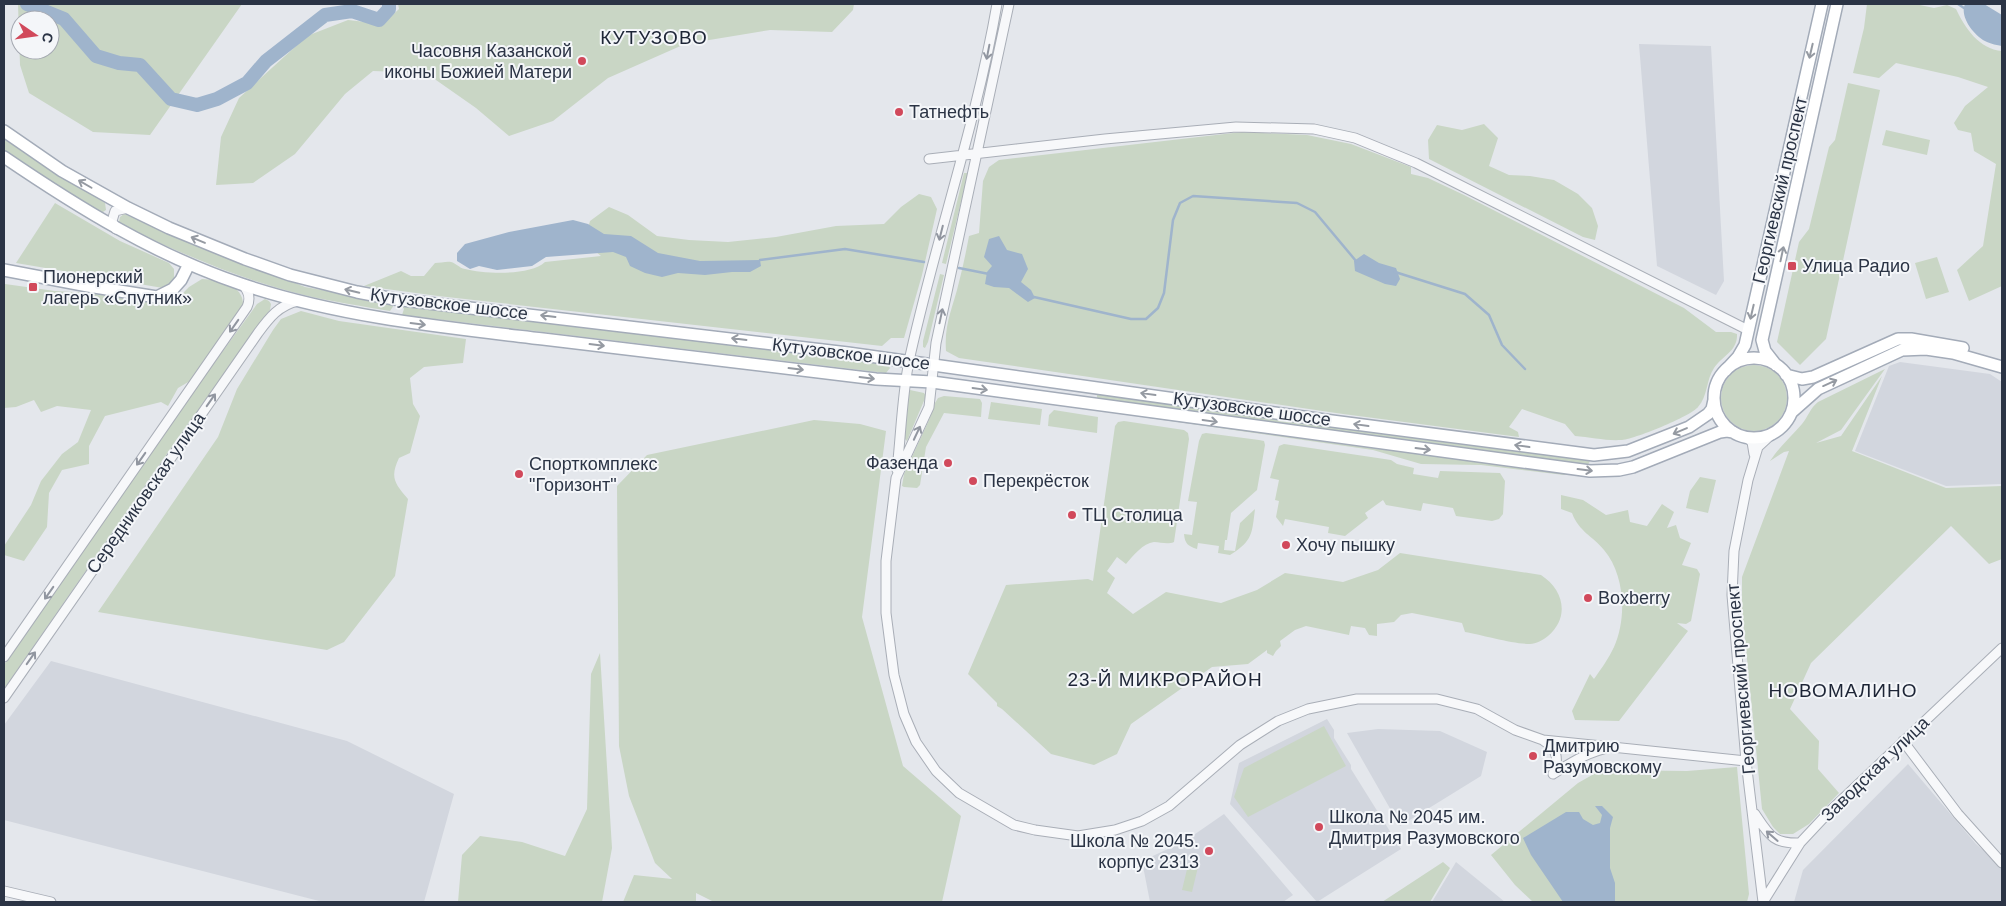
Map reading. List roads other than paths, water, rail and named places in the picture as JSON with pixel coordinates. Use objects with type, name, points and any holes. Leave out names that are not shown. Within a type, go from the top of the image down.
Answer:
[{"type":"main road","name":"Георгиевский проспект","points":[[1725,371],[1744,348],[1822,4]]},
{"type":"main road","name":"Георгиевский проспект","points":[[1776,365],[1765,351],[1762,340],[1838,4]]},
{"type":"main road","name":"Кутузовское шоссе","points":[[4,131],[62,171],[128,208],[245,259],[290,275],[394,299],[933,364],[1332,421],[1594,455],[1628,451],[1689,427],[1708,414],[1712,409],[1714,400]]},
{"type":"main road","name":"Кутузовское шоссе","points":[[4,157],[69,202],[116,229],[189,264],[241,284],[299,301],[392,320],[866,378],[932,382],[1590,471],[1619,470],[1720,432],[1727,430],[1733,432]]},
{"type":"main road","points":[[4,270],[157,297],[174,289],[189,264]]},
{"type":"main road","points":[[392,320],[398,313],[399,306],[394,299]]},
{"type":"main road","points":[[1786,375],[1813,378],[1898,340],[1910,339],[1968,349],[2002,367]]},
{"type":"main road","points":[[1792,412],[1794,395],[1790,382],[1776,365],[1766,360],[1752,359],[1738,362],[1725,371],[1717,384],[1714,400],[1715,408],[1722,422],[1733,432],[1747,438],[1771,435],[1783,425],[1792,412],[1818,389],[1902,350],[1926,349],[1953,353],[2002,367]]},
{"type":"street","points":[[997,4],[980,85],[909,361],[886,561],[886,613],[890,653],[904,714],[916,742],[943,778],[975,804],[1014,825],[1078,836],[1115,830],[1142,821],[1169,806],[1240,745],[1272,724],[1308,709],[1358,698],[1437,698],[1477,709],[1515,730],[1552,745],[1556,751],[1556,766],[1553,774],[1595,750],[1612,747]]},
{"type":"street","points":[[896,478],[929,407],[933,364],[949,277],[1009,4]]},
{"type":"street","points":[[929,159],[1236,127],[1314,129],[1355,138],[1416,164],[1748,330]]},
{"type":"street","points":[[116,229],[112,220],[116,211],[128,208]]},
{"type":"street","name":"Середниковская улица","points":[[4,657],[246,307],[249,296],[247,289],[241,284]]},
{"type":"street","name":"Середниковская улица","points":[[4,698],[258,333],[279,308],[299,301]]},
{"type":"street","points":[[1754,457],[1758,447],[1771,435]]},
{"type":"street","points":[[1747,438],[1754,447],[1754,457]]},
{"type":"street","name":"Георгиевский проспект","points":[[1754,457],[1741,514],[1732,574],[1734,632],[1746,761],[1754,811],[1763,902]]},
{"type":"street","name":"Заводская улица","points":[[1763,902],[1800,843],[1830,811],[2002,648]]},
{"type":"street","points":[[1543,740],[1746,761]]},
{"type":"street","points":[[1904,742],[1958,814],[2002,863]]},
{"type":"street","points":[[1754,811],[1768,834],[1778,842],[1800,843]]},
{"type":"street","points":[[4,890],[51,902]]},
{"type":"water","points":[[1965,4],[1984,4],[2002,15],[2002,46],[1987,42],[1973,31],[1964,15]]},
{"type":"water","points":[[573,220],[588,224],[604,234],[631,236],[658,253],[700,261],[760,260],[761,266],[750,272],[705,275],[678,273],[662,277],[645,273],[630,266],[626,257],[613,252],[546,257],[532,266],[497,270],[479,266],[470,269],[457,261],[457,253],[465,244],[509,232]]},
{"type":"water","points":[[999,236],[1007,250],[1022,254],[1028,269],[1021,282],[1031,290],[1035,298],[1028,302],[1009,288],[985,284],[987,272],[992,266],[984,257],[989,239]]},
{"type":"water","points":[[1364,254],[1379,263],[1396,268],[1400,279],[1396,286],[1385,284],[1355,271],[1354,261]]},
{"type":"water","points":[[1595,806],[1602,806],[1613,817],[1610,828],[1610,868],[1615,883],[1615,902],[1563,902],[1531,855],[1523,838],[1566,812],[1579,812],[1583,819],[1593,825],[1600,823],[1602,815]]},
{"type":"waterway","points":[[27,4],[64,19],[96,56],[119,63],[140,65],[171,99],[197,105],[217,99],[247,83],[266,61],[325,15],[352,11],[379,20],[389,9],[389,4]]},
{"type":"waterway","points":[[1958,4],[1964,8]]},
{"type":"waterway","points":[[1034,297],[1131,319],[1146,319],[1158,308],[1164,293],[1173,220],[1180,203],[1193,196],[1297,203],[1315,212],[1356,261]]},
{"type":"waterway","points":[[760,260],[845,249],[924,262]]},
{"type":"waterway","points":[[959,268],[989,274]]},
{"type":"waterway","points":[[1395,272],[1465,294],[1489,315],[1502,345],[1525,369]]},
{"type":"place","name":"Часовня Казанской иконы Божией Матери","points":[[582,61]]},
{"type":"place","name":"Татнефть","points":[[899,112]]},
{"type":"place","name":"Улица Радио","points":[[1792,266]]},
{"type":"place","name":"Пионерский лагерь «Спутник»","points":[[33,287]]},
{"type":"place","name":"Фазенда","points":[[948,463]]},
{"type":"place","name":"Спорткомплекс \"Горизонт\"","points":[[519,474]]},
{"type":"place","name":"Перекрёсток","points":[[973,481]]},
{"type":"place","name":"ТЦ Столица","points":[[1072,515]]},
{"type":"place","name":"Хочу пышку","points":[[1286,545]]},
{"type":"place","name":"Boxberry","points":[[1588,598]]},
{"type":"place","name":"Дмитрию Разумовскому","points":[[1533,756]]},
{"type":"place","name":"Школа № 2045 им. Дмитрия Разумовского","points":[[1319,827]]},
{"type":"place","name":"Школа № 2045. корпус 2313","points":[[1209,851]]},
{"type":"district","name":"КУТУЗОВО","points":[[654,37]]},
{"type":"district","name":"23-Й МИКРОРАЙОН","points":[[1165,679]]},
{"type":"district","name":"НОВОМАЛИНО","points":[[1843,690]]}]
